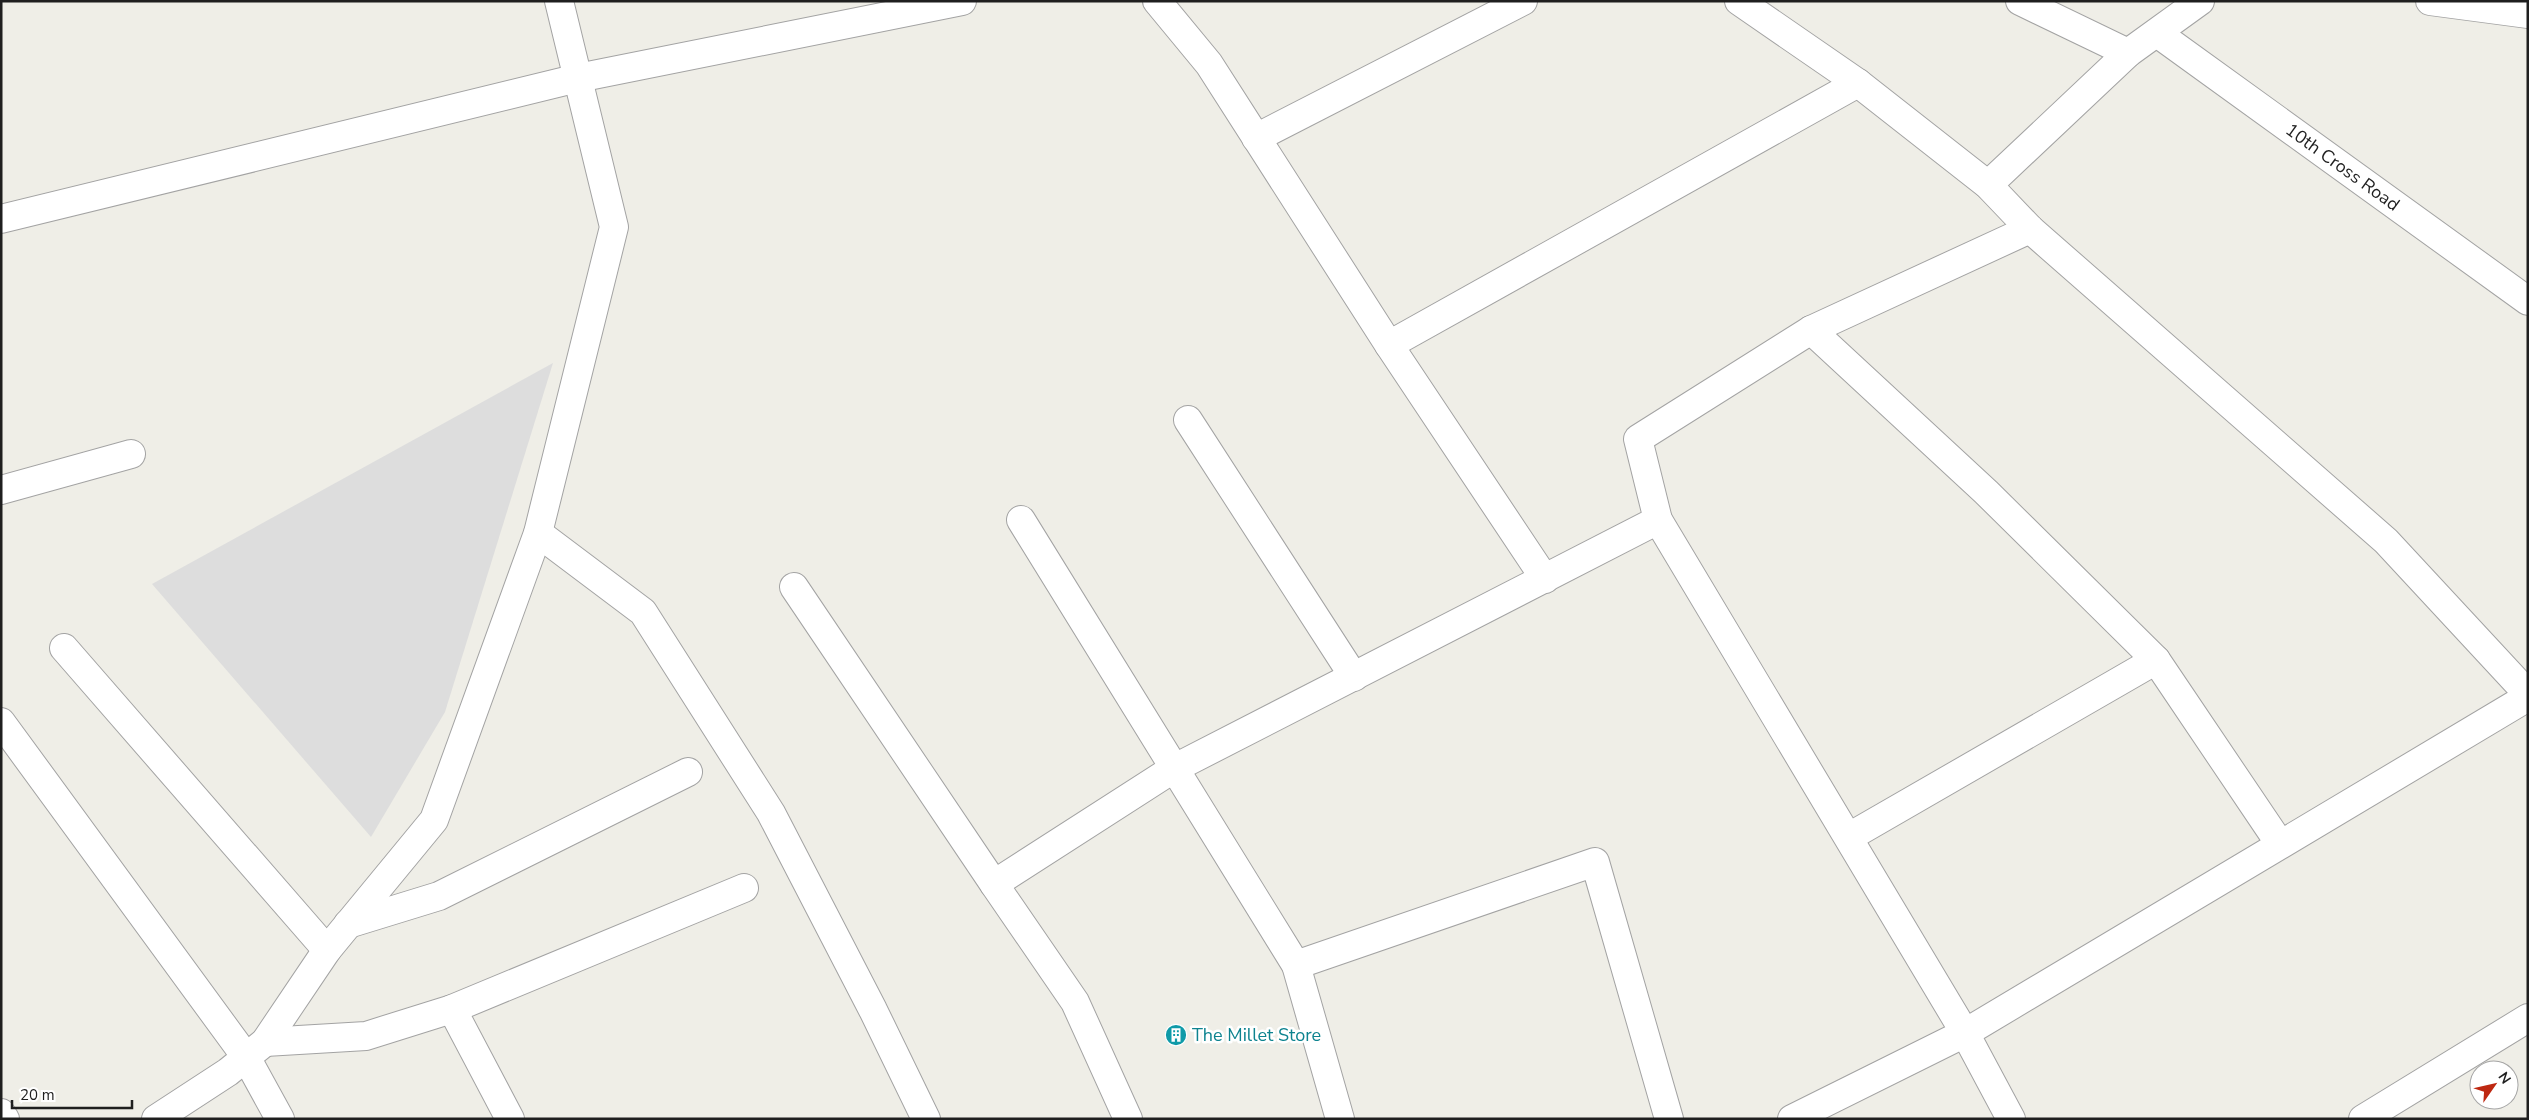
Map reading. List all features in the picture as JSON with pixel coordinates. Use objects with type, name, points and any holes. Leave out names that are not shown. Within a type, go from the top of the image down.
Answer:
[{"type":"street","points":[[156,1119],[228,1072],[255,1049],[327,950],[434,820],[538,533],[614,227],[559,1]]},
{"type":"street","points":[[1,220],[578,78],[962,1]]},
{"type":"street","points":[[1158,1],[1209,64],[1389,345],[1545,579]]},
{"type":"street","points":[[1256,138],[1523,1]]},
{"type":"street","points":[[1738,1],[1858,83],[1988,185],[2030,229],[2386,542],[2528,695],[1965,1033],[1807,1115]]},
{"type":"street","points":[[2020,1],[2128,53]]},
{"type":"street","points":[[1988,185],[2128,53],[2200,1]]},
{"type":"street","points":[[2430,1],[2528,14]]},
{"type":"street","points":[[2500,11],[2528,31]]},
{"type":"street","name":"10th Cross Road","points":[[2157,33],[2528,301]]},
{"type":"street","points":[[1389,345],[1858,83]]},
{"type":"street","points":[[2011,1119],[1965,1033],[1658,520],[1638,439],[1811,330],[2030,229]]},
{"type":"street","points":[[1811,330],[1986,492],[2156,660],[2280,844]]},
{"type":"street","points":[[1188,420],[1354,677]]},
{"type":"street","points":[[1,490],[131,454]]},
{"type":"street","points":[[1021,520],[1296,965],[1340,1119]]},
{"type":"street","points":[[994,884],[1174,769],[1658,520]]},
{"type":"street","points":[[538,533],[643,612],[771,813],[874,1010],[926,1119]]},
{"type":"street","points":[[794,587],[1075,1002],[1128,1119]]},
{"type":"street","points":[[64,648],[327,950]]},
{"type":"street","points":[[1849,837],[2156,660]]},
{"type":"street","points":[[1,722],[255,1049],[280,1119]]},
{"type":"street","points":[[348,924],[439,896],[688,772]]},
{"type":"street","points":[[1296,965],[1595,862],[1669,1119]]},
{"type":"street","points":[[255,1049],[366,1036],[452,1009],[744,888]]},
{"type":"street","points":[[452,1009],[510,1119]]},
{"type":"street","points":[[2363,1119],[2528,1018]]},
{"type":"street","points":[[1,1113],[5,1119]]},
{"type":"shaded area","points":[[553,363],[445,712],[371,837],[152,584]]},
{"type":"place","name":"The Millet Store","points":[[1176,1035]]}]
